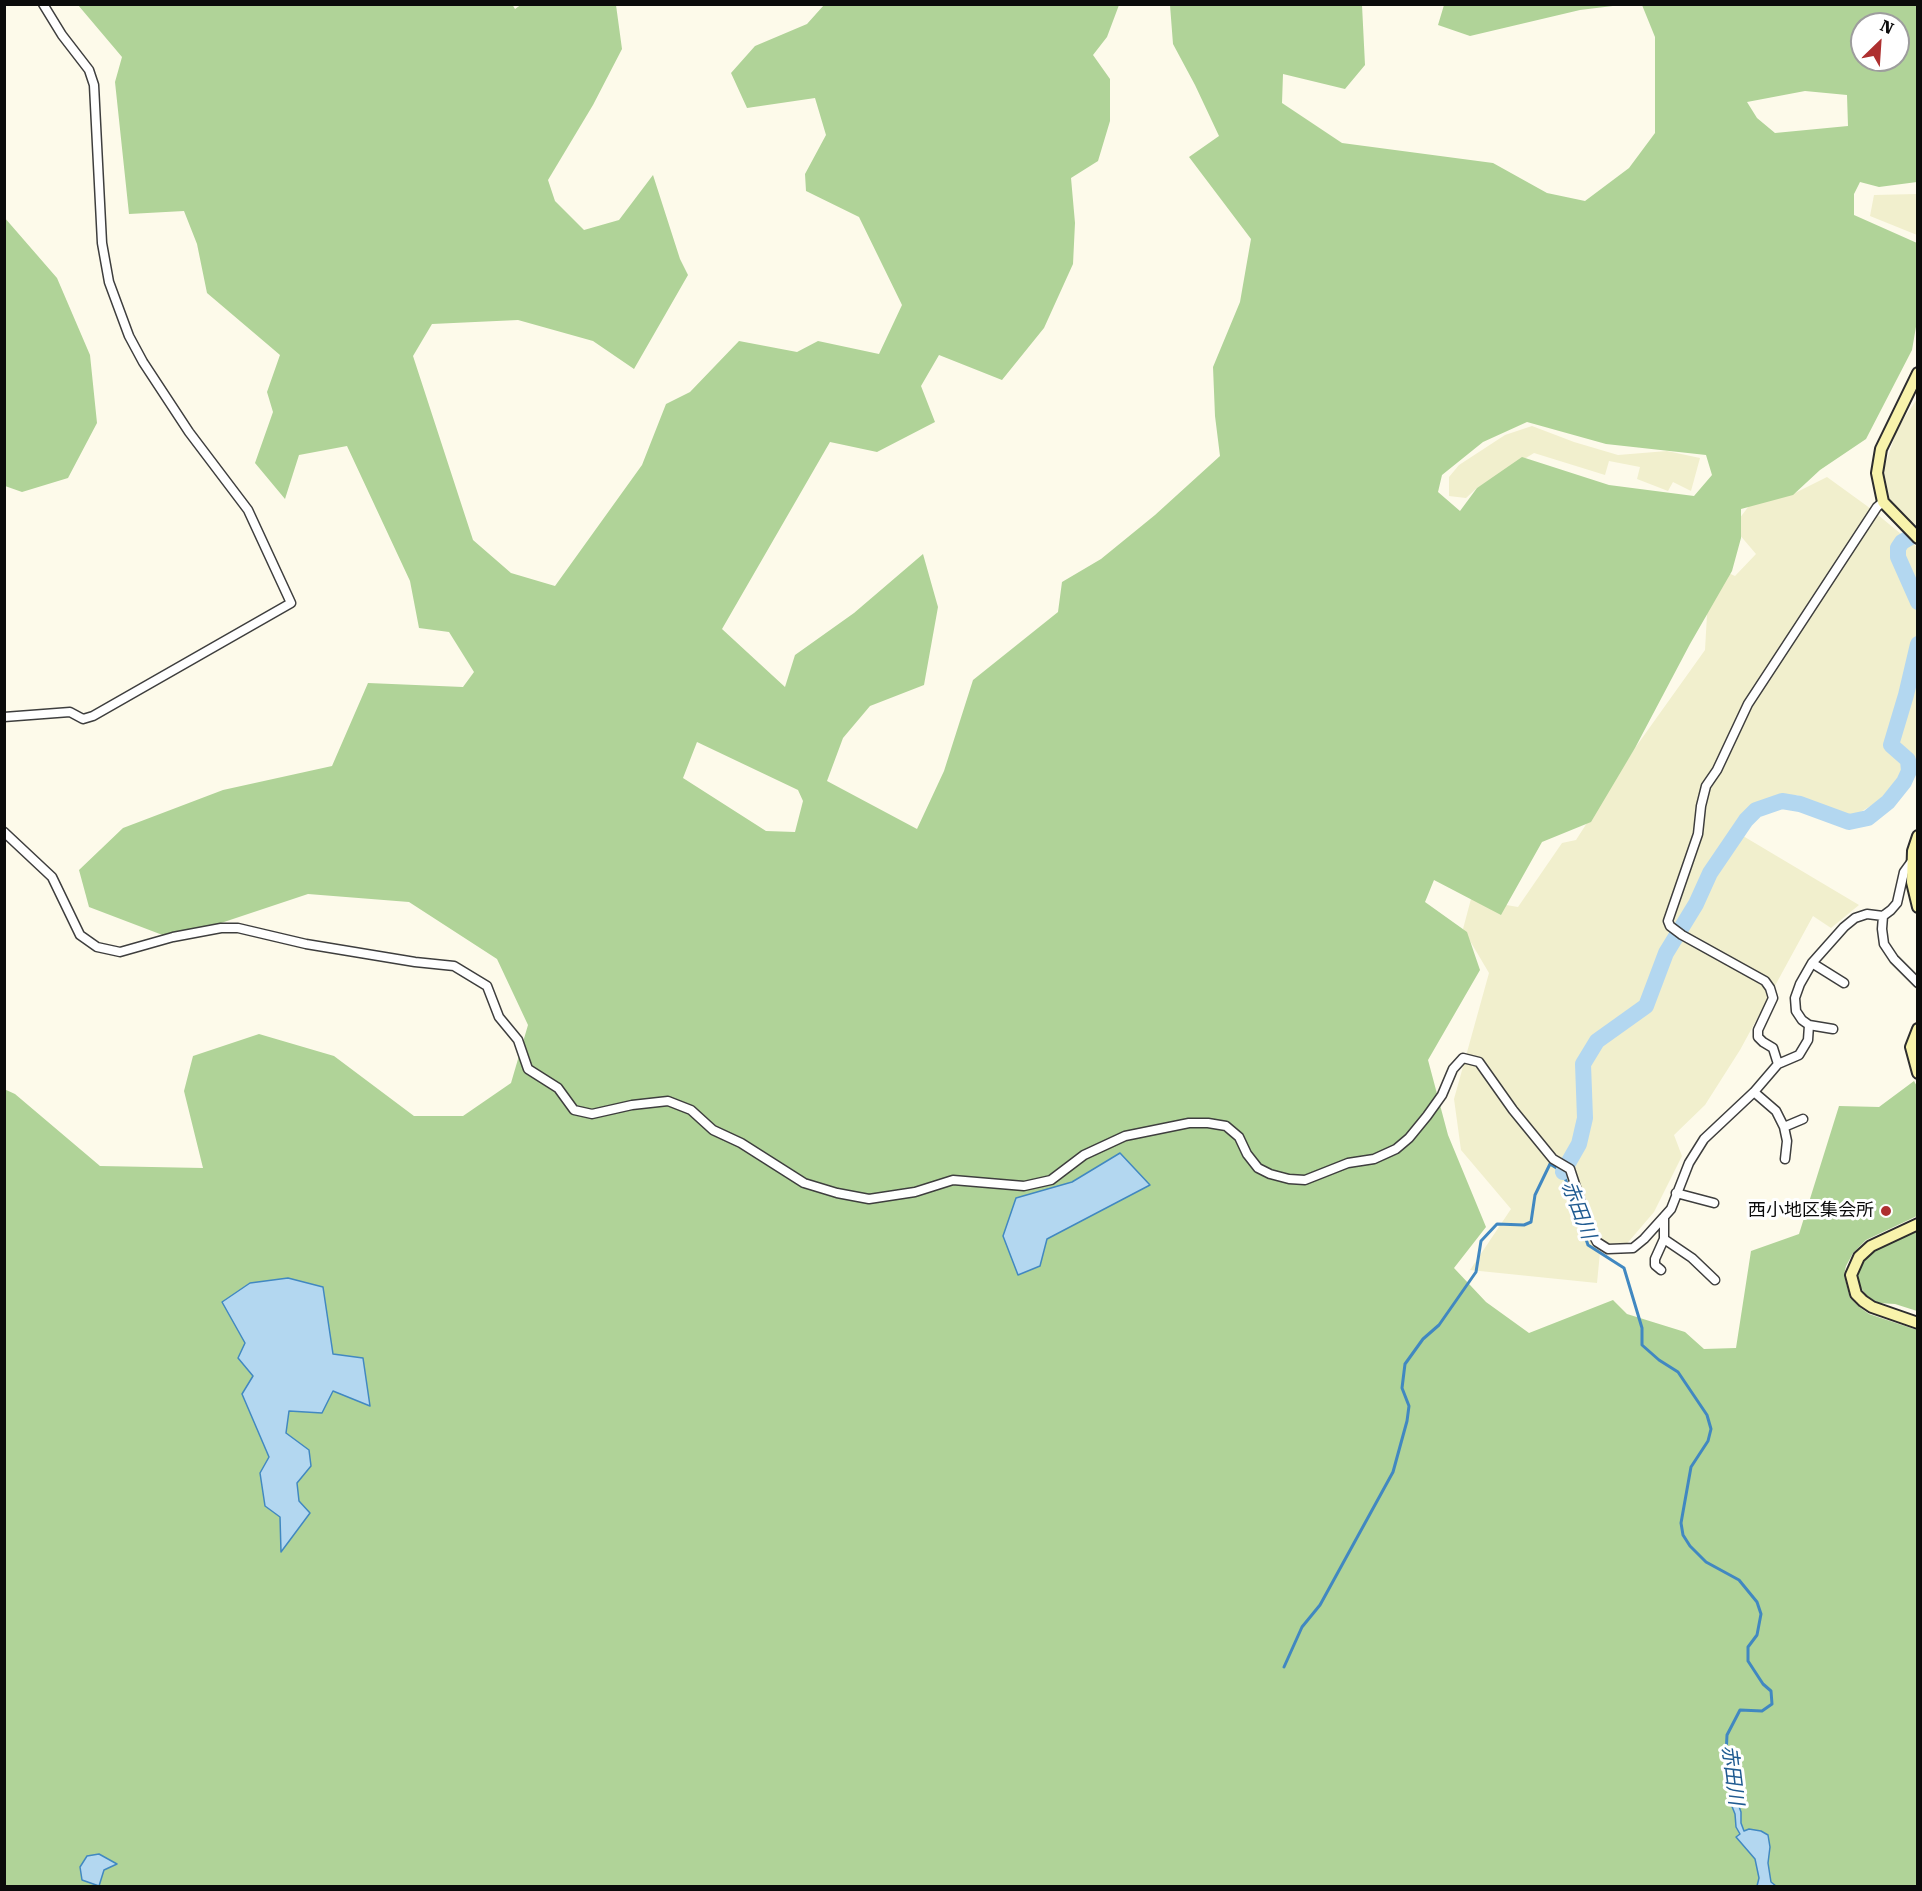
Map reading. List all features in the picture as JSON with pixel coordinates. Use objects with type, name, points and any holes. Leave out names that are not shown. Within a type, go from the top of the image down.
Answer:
[{"type":"main road","points":[[1917,373],[1881,449],[1877,473],[1883,502],[1917,538]]},
{"type":"main road","points":[[1917,836],[1912,861],[1912,882],[1917,907]]},
{"type":"main road","points":[[1917,1029],[1911,1047],[1917,1073]]},
{"type":"main road","points":[[1917,1224],[1870,1246],[1859,1257],[1851,1275],[1856,1294],[1872,1308],[1917,1323]]},
{"type":"street","points":[[4,717],[70,712],[82,719],[93,716],[291,603],[248,510],[189,432],[143,362],[129,336],[109,282],[102,243],[94,85],[89,70],[62,35],[43,4]]},
{"type":"street","points":[[1778,1064],[1773,1048],[1758,1037],[1758,1030],[1773,998],[1765,981],[1682,935],[1670,926],[1668,921],[1698,834],[1706,786],[1717,770],[1748,704],[1877,507],[1883,502]]},
{"type":"street","points":[[4,832],[52,877],[58,885],[76,930],[97,947],[120,952],[173,937],[221,928],[238,928],[317,946],[454,966],[487,986],[499,1017],[518,1040],[528,1069],[558,1088],[574,1110],[592,1114],[632,1105],[668,1101],[690,1110],[713,1130],[741,1143],[804,1183],[837,1193],[869,1199],[894,1196],[953,1180],[1024,1186],[1052,1180],[1084,1155],[1125,1136],[1189,1124],[1208,1123],[1226,1126],[1239,1137],[1247,1154],[1258,1168],[1289,1179],[1305,1180],[1348,1163],[1374,1159],[1396,1149],[1409,1138],[1427,1116],[1442,1095],[1453,1069],[1463,1058],[1479,1062],[1513,1110],[1553,1159],[1570,1169],[1589,1227],[1597,1242],[1608,1249],[1633,1248],[1671,1209],[1689,1163],[1704,1139],[1754,1092],[1778,1064],[1799,1055],[1808,1040],[1809,1025]]},
{"type":"street","points":[[1833,1029],[1809,1025],[1802,1020],[1796,1011],[1795,998],[1800,984],[1812,963],[1844,927],[1855,918],[1867,914],[1882,916],[1897,903],[1904,872],[1912,861]]},
{"type":"street","points":[[1882,916],[1884,945],[1917,983]]},
{"type":"street","points":[[1812,963],[1844,982]]},
{"type":"street","points":[[1754,1092],[1776,1111],[1784,1127],[1787,1141],[1785,1159]]},
{"type":"street","points":[[1784,1127],[1803,1119]]},
{"type":"street","points":[[1676,1193],[1714,1203]]},
{"type":"street","points":[[1661,1270],[1655,1265],[1655,1259],[1664,1239],[1665,1217]]},
{"type":"street","points":[[1664,1239],[1692,1258],[1715,1280]]},
{"type":"shaded area","points":[[1917,194],[1917,235],[1870,216],[1874,195]]},
{"type":"shaded area","points":[[1917,399],[1917,531],[1904,520],[1885,492],[1884,468],[1898,427]]},
{"type":"shaded area","points":[[1532,426],[1618,455],[1667,451],[1700,458],[1691,491],[1673,482],[1668,491],[1637,479],[1640,467],[1609,461],[1605,475],[1534,453],[1477,488],[1466,498],[1449,496],[1449,477],[1459,465],[1505,435]]},
{"type":"shaded area","points":[[1827,477],[1917,547],[1917,764],[1910,763],[1879,801],[1852,817],[1797,795],[1769,799],[1733,830],[1859,905],[1831,928],[1813,916],[1740,1050],[1705,1105],[1674,1135],[1682,1156],[1654,1212],[1624,1247],[1601,1242],[1597,1283],[1470,1270],[1511,1209],[1461,1150],[1454,1099],[1489,973],[1463,929],[1471,899],[1518,907],[1562,843],[1576,840],[1635,748],[1705,650],[1708,597],[1720,569],[1735,576],[1756,554],[1733,527],[1764,486],[1795,493]]},
{"type":"green space","points":[[512,4],[515,9],[522,4],[616,5],[622,49],[593,105],[548,180],[555,201],[584,230],[619,220],[653,175],[680,259],[688,275],[634,369],[593,341],[518,320],[432,324],[413,356],[473,540],[511,573],[555,586],[642,465],[666,404],[690,392],[739,341],[797,352],[818,341],[879,354],[902,305],[859,217],[806,191],[805,174],[826,135],[815,98],[747,108],[731,73],[755,46],[807,24],[824,5],[1119,5],[1107,37],[1093,55],[1110,79],[1110,121],[1098,161],[1071,178],[1075,223],[1073,264],[1044,328],[1002,380],[939,355],[921,386],[935,422],[877,452],[830,442],[722,629],[785,687],[795,655],[854,613],[923,554],[938,607],[924,685],[870,706],[843,738],[827,781],[917,829],[944,771],[973,680],[1058,612],[1062,582],[1101,559],[1155,515],[1220,456],[1215,416],[1213,367],[1240,302],[1251,239],[1189,157],[1219,136],[1173,44],[1170,5],[1362,5],[1365,65],[1345,89],[1283,74],[1282,103],[1342,143],[1493,163],[1547,193],[1585,201],[1629,168],[1655,133],[1655,37],[1642,5],[1917,5],[1917,182],[1879,187],[1860,182],[1854,194],[1854,215],[1917,243],[1917,321],[1912,350],[1866,439],[1820,470],[1793,495],[1741,509],[1741,538],[1732,571],[1635,748],[1591,822],[1542,842],[1501,915],[1434,880],[1425,902],[1467,932],[1480,970],[1428,1060],[1448,1135],[1486,1227],[1454,1268],[1486,1302],[1529,1333],[1613,1300],[1627,1314],[1685,1332],[1704,1349],[1736,1348],[1751,1251],[1799,1234],[1839,1106],[1879,1107],[1914,1081],[1918,1088],[1917,1216],[1866,1240],[1853,1253],[1844,1275],[1850,1298],[1858,1306],[1869,1314],[1917,1330],[1917,1886],[5,1886],[4,1089],[15,1094],[100,1166],[203,1168],[184,1091],[193,1056],[259,1034],[334,1056],[414,1116],[463,1116],[511,1083],[528,1025],[497,959],[409,902],[308,894],[173,939],[89,907],[79,870],[123,828],[223,790],[332,766],[368,683],[463,687],[474,672],[449,632],[419,628],[410,581],[347,446],[299,455],[285,499],[255,463],[273,412],[267,392],[280,355],[207,293],[197,244],[184,211],[129,214],[115,82],[122,57],[78,5]],"holes":[[[1805,91],[1847,95],[1848,126],[1775,133],[1757,118],[1747,102]],[[1527,422],[1606,444],[1706,455],[1712,475],[1694,496],[1609,485],[1522,457],[1477,488],[1460,511],[1438,492],[1442,475],[1483,442]],[[697,742],[798,790],[803,801],[795,832],[766,831],[683,778]]]},
{"type":"green space","points":[[1444,4],[1621,5],[1580,10],[1470,36],[1438,25]]},
{"type":"green space","points":[[4,217],[57,278],[90,355],[97,423],[68,478],[22,492],[5,486]]},
{"type":"green space","points":[[1917,1230],[1917,1311],[1895,1304],[1879,1303],[1867,1296],[1856,1275],[1863,1260],[1873,1250]]},
{"type":"water","points":[[1120,1153],[1150,1185],[1047,1239],[1040,1266],[1018,1275],[1003,1236],[1016,1198],[1072,1182]]},
{"type":"water","points":[[288,1278],[323,1287],[333,1354],[363,1358],[370,1406],[333,1391],[322,1413],[289,1411],[286,1433],[309,1450],[311,1466],[297,1483],[299,1501],[310,1513],[281,1552],[280,1517],[265,1506],[260,1473],[269,1457],[242,1394],[253,1376],[238,1358],[245,1343],[222,1302],[250,1283]]},
{"type":"water","points":[[1730,1776],[1738,1778],[1737,1801],[1744,1831],[1749,1829],[1761,1831],[1768,1835],[1770,1847],[1768,1863],[1771,1882],[1776,1886],[1757,1886],[1759,1878],[1755,1859],[1736,1837],[1740,1834],[1736,1827],[1731,1804]]},
{"type":"water","points":[[99,1854],[117,1864],[104,1870],[99,1886],[82,1880],[80,1867],[87,1856]]},
{"type":"waterway","name":"赤田川","points":[[1918,533],[1902,542],[1898,548],[1898,557],[1918,602]]},
{"type":"waterway","name":"赤田川","points":[[1563,1172],[1579,1144],[1585,1118],[1583,1064],[1597,1041],[1646,1006],[1666,953],[1696,904],[1710,873],[1746,820],[1756,810],[1782,801],[1800,804],[1849,822],[1868,818],[1888,802],[1904,782],[1909,771],[1908,760],[1891,745],[1918,644]]},
{"type":"waterway","name":"赤田川","points":[[1284,1667],[1302,1627],[1320,1605],[1393,1472],[1409,1406],[1402,1388],[1405,1364],[1423,1339],[1439,1325],[1476,1272],[1481,1241],[1497,1224],[1524,1225],[1531,1222],[1535,1195],[1550,1164],[1563,1172],[1588,1245],[1624,1268],[1642,1328],[1642,1345],[1659,1360],[1678,1372],[1707,1415],[1711,1429],[1708,1441],[1691,1467],[1681,1523],[1683,1535],[1690,1546],[1706,1562],[1739,1580],[1757,1602],[1761,1614],[1757,1635],[1748,1647],[1748,1661],[1763,1684],[1771,1691],[1772,1704],[1762,1711],[1740,1710],[1727,1735],[1726,1755],[1735,1772],[1734,1779]]},
{"type":"place","name":"西小地区集会所","points":[[1886,1211]]}]
